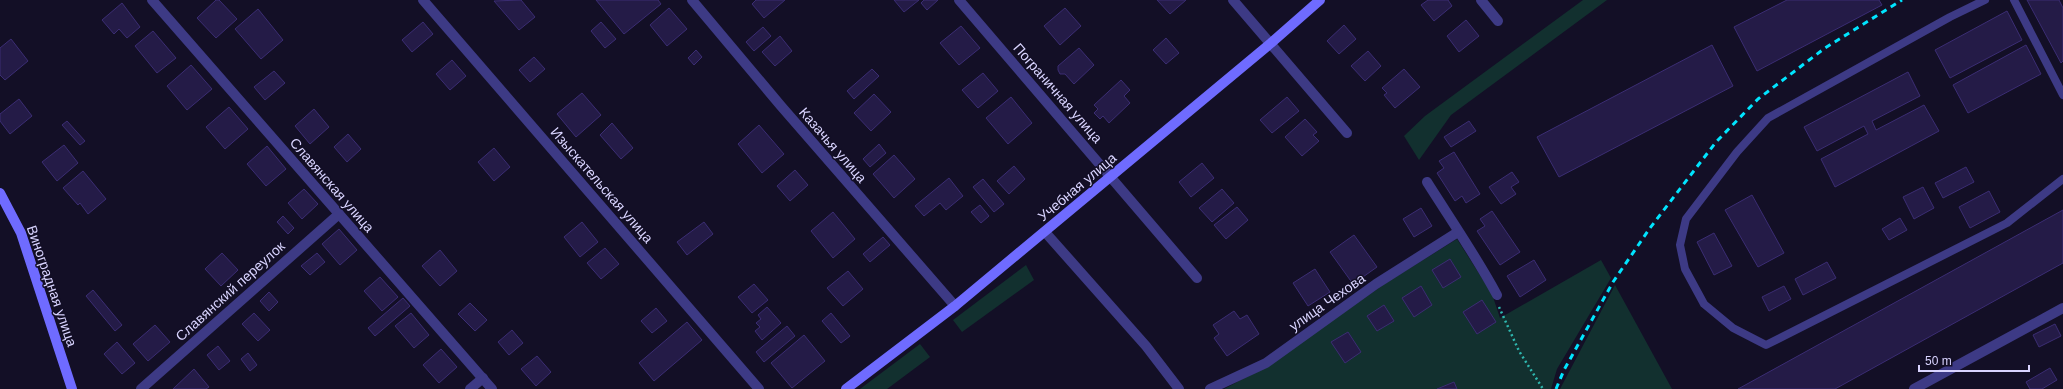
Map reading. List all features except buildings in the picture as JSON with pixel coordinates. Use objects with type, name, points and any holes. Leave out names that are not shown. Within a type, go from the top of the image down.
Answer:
[{"type":"street","name":"Славянская улица","points":[[152,0],[492,389]]},
{"type":"street","name":"Изыскательская улица","points":[[423,0],[759,389]]},
{"type":"street","name":"Казачья улица","points":[[692,0],[781,106],[955,306]]},
{"type":"street","name":"Пограничная улица","points":[[959,0],[1197,278]]},
{"type":"street","points":[[1234,0],[1347,133]]},
{"type":"street","name":"Учебная улица","points":[[846,389],[955,306],[1271,43],[1320,0]]},
{"type":"street","points":[[1481,0],[1498,21]]},
{"type":"street","points":[[1427,182],[1458,232],[1477,258],[1497,295]]},
{"type":"street","name":"Виноградная улица","points":[[0,193],[21,234],[72,389]]},
{"type":"street","name":"Славянский переулок","points":[[141,389],[339,214]]},
{"type":"street","points":[[1045,232],[1146,346],[1179,389]]},
{"type":"street","name":"улица Чехова","points":[[1210,389],[1266,362],[1376,284],[1458,232]]},
{"type":"street","points":[[1914,389],[2063,308]]},
{"type":"street","points":[[470,389],[483,378]]},
{"type":"lane","points":[[1985,0],[1950,17],[1768,118],[1737,152],[1686,219],[1680,245],[1685,269],[1704,304],[1733,328],[1766,345],[2008,223],[2063,179]]},
{"type":"lane","points":[[2014,0],[2063,95]]},
{"type":"path","points":[[1497,295],[1499,307],[1519,351],[1542,389]]},
{"type":"green space","points":[[1583,0],[1607,0],[1451,115],[1419,160],[1404,136],[1425,116]]},
{"type":"green space","points":[[1457,239],[1492,294],[1500,318],[1601,260],[1611,278],[1557,369],[1551,389],[1224,389],[1267,366],[1386,283]]},
{"type":"green space","points":[[1026,265],[1034,280],[962,332],[953,320]]},
{"type":"green space","points":[[1615,285],[1672,389],[1560,389]]},
{"type":"green space","points":[[920,344],[930,357],[887,389],[860,389]]},
{"type":"railway","points":[[1556,389],[1564,370],[1613,282],[1650,228],[1716,142],[1758,99],[1825,48],[1902,0]]}]
